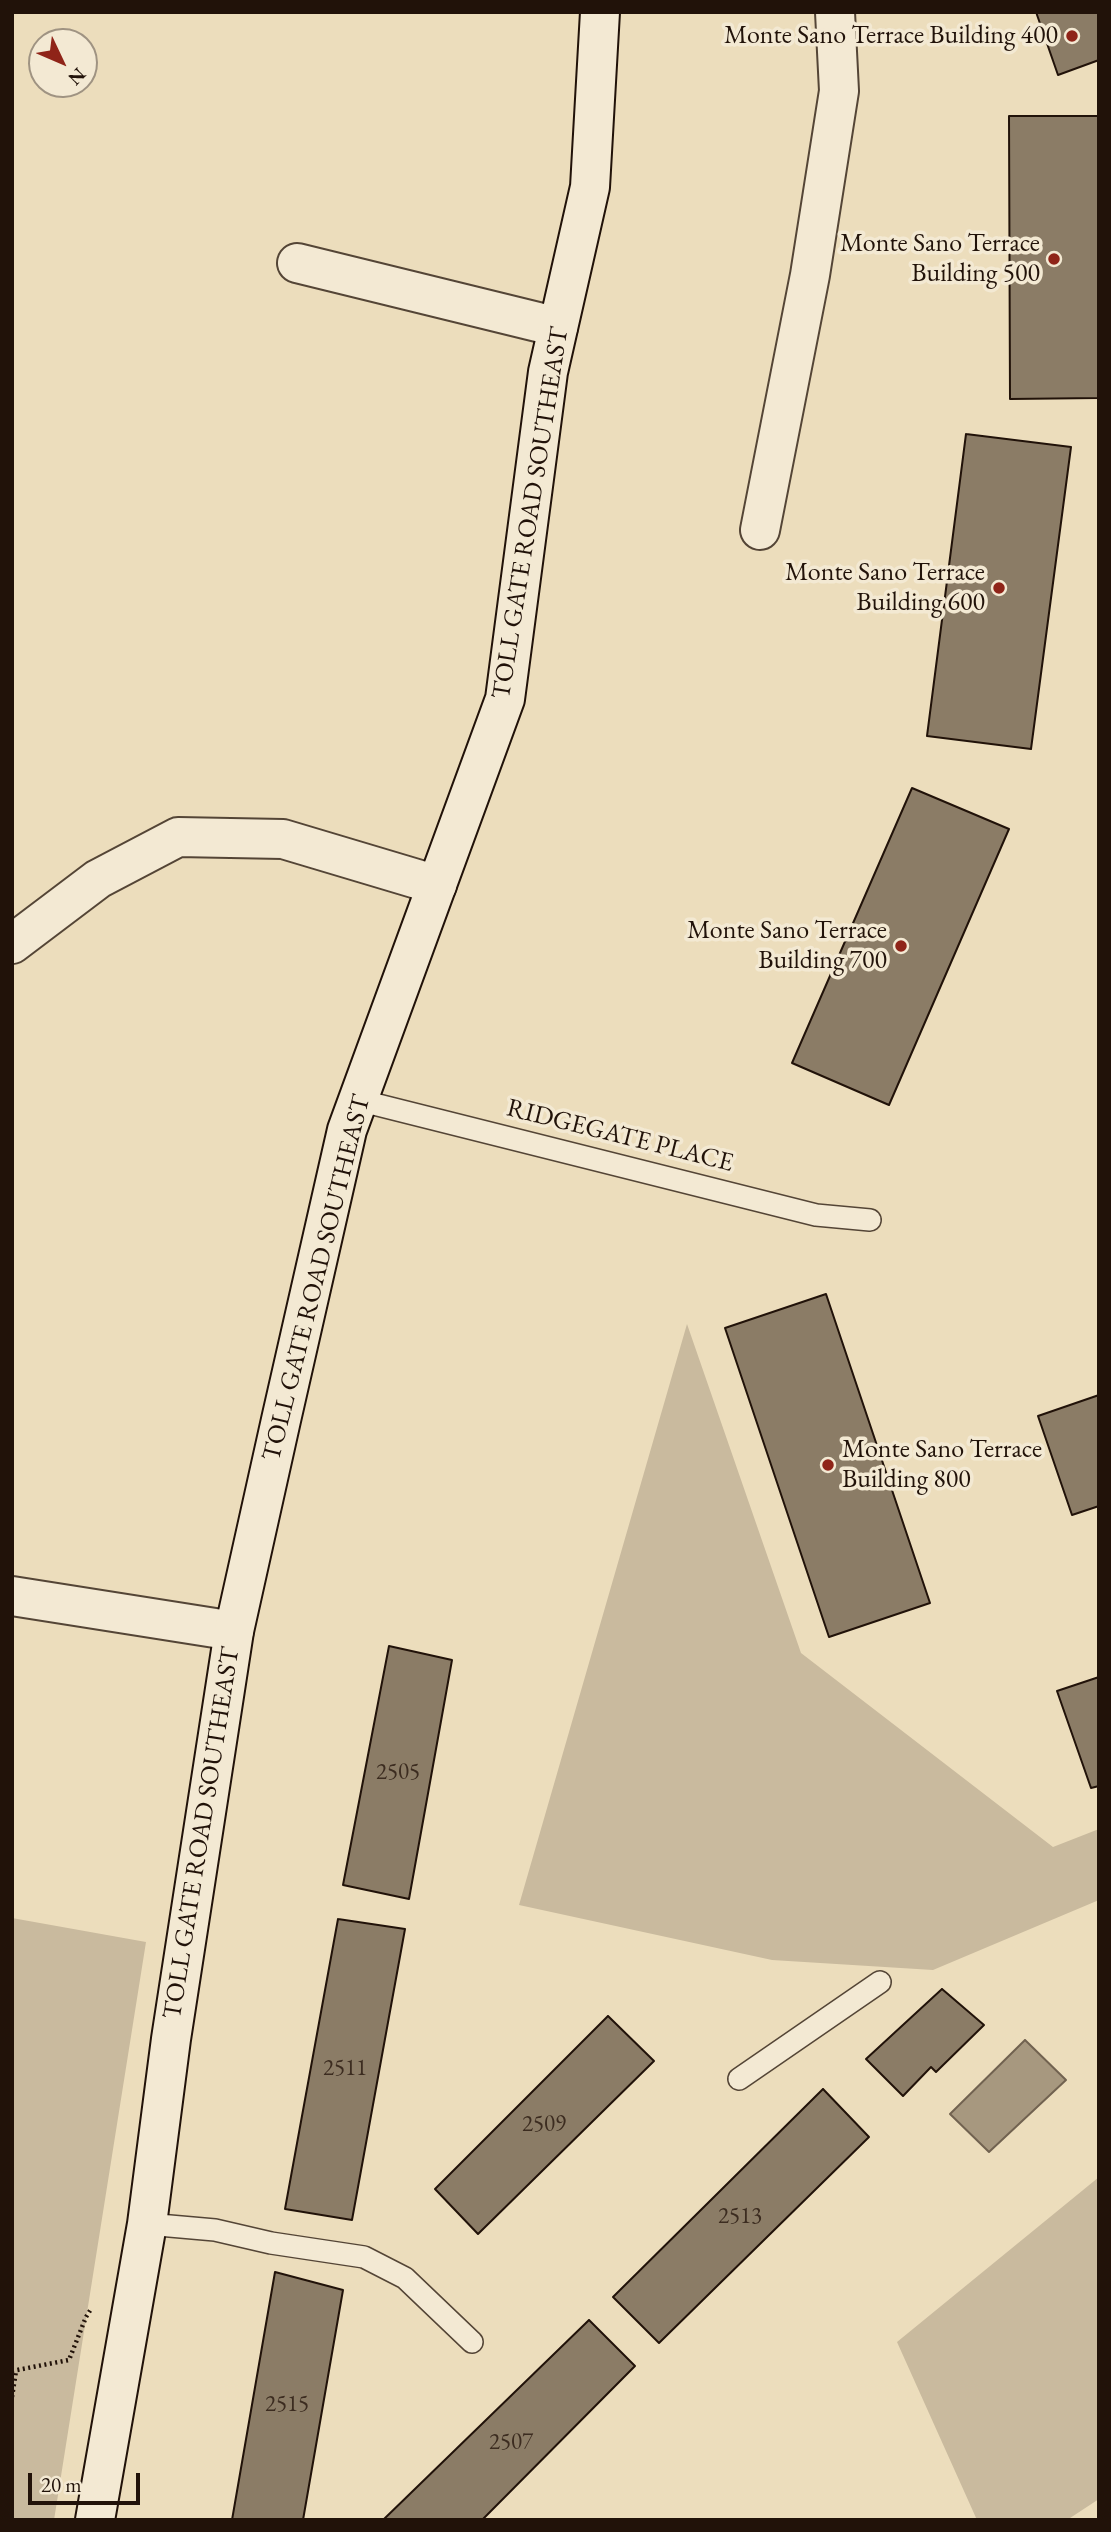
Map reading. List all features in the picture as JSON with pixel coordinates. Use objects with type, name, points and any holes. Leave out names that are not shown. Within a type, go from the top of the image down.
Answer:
[{"type":"street","name":"TOLL GATE ROAD SOUTHEAST","points":[[95,2520],[147,2224],[170,2039],[234,1631],[347,1130],[505,699],[548,372],[590,187],[600,12]]},
{"type":"street","points":[[760,530],[810,275],[839,91],[835,12]]},
{"type":"street","points":[[297,263],[558,327]]},
{"type":"street","points":[[12,944],[98,879],[178,837],[283,839],[437,885]]},
{"type":"street","points":[[12,1596],[234,1631]]},
{"type":"lane","name":"RIDGEGATE PLACE","points":[[358,1100],[816,1215],[870,1220]]},
{"type":"lane","points":[[739,2079],[880,1982]]},
{"type":"lane","points":[[147,2224],[215,2230],[271,2243],[364,2257],[404,2278],[472,2342]]},
{"type":"path","points":[[12,2397],[14,2371],[69,2360],[86,2317],[97,2301],[133,2308]]},
{"type":"shaded area","points":[[687,1324],[801,1653],[1053,1847],[1099,1829],[1099,1900],[933,1970],[772,1960],[519,1905]]},
{"type":"shaded area","points":[[12,1918],[146,1942],[54,2520],[12,2520]]},
{"type":"shaded area","points":[[1025,2040],[1066,2080],[989,2152],[950,2114]]},
{"type":"shaded area","points":[[1099,2177],[1099,2499],[1067,2520],[977,2520],[897,2342]]},
{"type":"building","name":"Monte Sano Terrace Building 400","points":[[1036,12],[1099,12],[1099,60],[1058,75]]},
{"type":"building","name":"Monte Sano Terrace Building 500","points":[[1009,116],[1099,116],[1099,398],[1010,399]]},
{"type":"building","name":"Monte Sano Terrace Building 600","points":[[966,434],[1071,447],[1031,749],[927,736]]},
{"type":"building","name":"Monte Sano Terrace Building 700","points":[[912,788],[1009,829],[889,1105],[792,1063]]},
{"type":"building","name":"Monte Sano Terrace Building 800","points":[[826,1294],[930,1603],[829,1637],[725,1328]]},
{"type":"building","points":[[1099,1395],[1099,1506],[1072,1515],[1038,1416]]},
{"type":"building","points":[[389,1646],[452,1660],[409,1899],[343,1885]]},
{"type":"building","points":[[1099,1677],[1099,1786],[1091,1788],[1057,1691]]},
{"type":"building","points":[[338,1919],[405,1929],[352,2220],[285,2209]]},
{"type":"building","points":[[942,1989],[984,2025],[936,2072],[931,2067],[903,2096],[866,2059]]},
{"type":"building","points":[[608,2016],[654,2061],[478,2234],[435,2189]]},
{"type":"building","points":[[823,2089],[869,2137],[659,2343],[613,2297]]},
{"type":"building","points":[[275,2272],[343,2290],[303,2520],[232,2520]]},
{"type":"building","points":[[589,2320],[635,2366],[482,2520],[383,2520]]},
{"type":"place","name":"Monte Sano Terrace Building 400","points":[[1072,36]]},
{"type":"place","name":"Monte Sano Terrace Building 500","points":[[1054,259]]},
{"type":"place","name":"Monte Sano Terrace Building 600","points":[[999,588]]},
{"type":"place","name":"Monte Sano Terrace Building 700","points":[[901,946]]},
{"type":"place","name":"Monte Sano Terrace Building 800","points":[[828,1465]]}]
